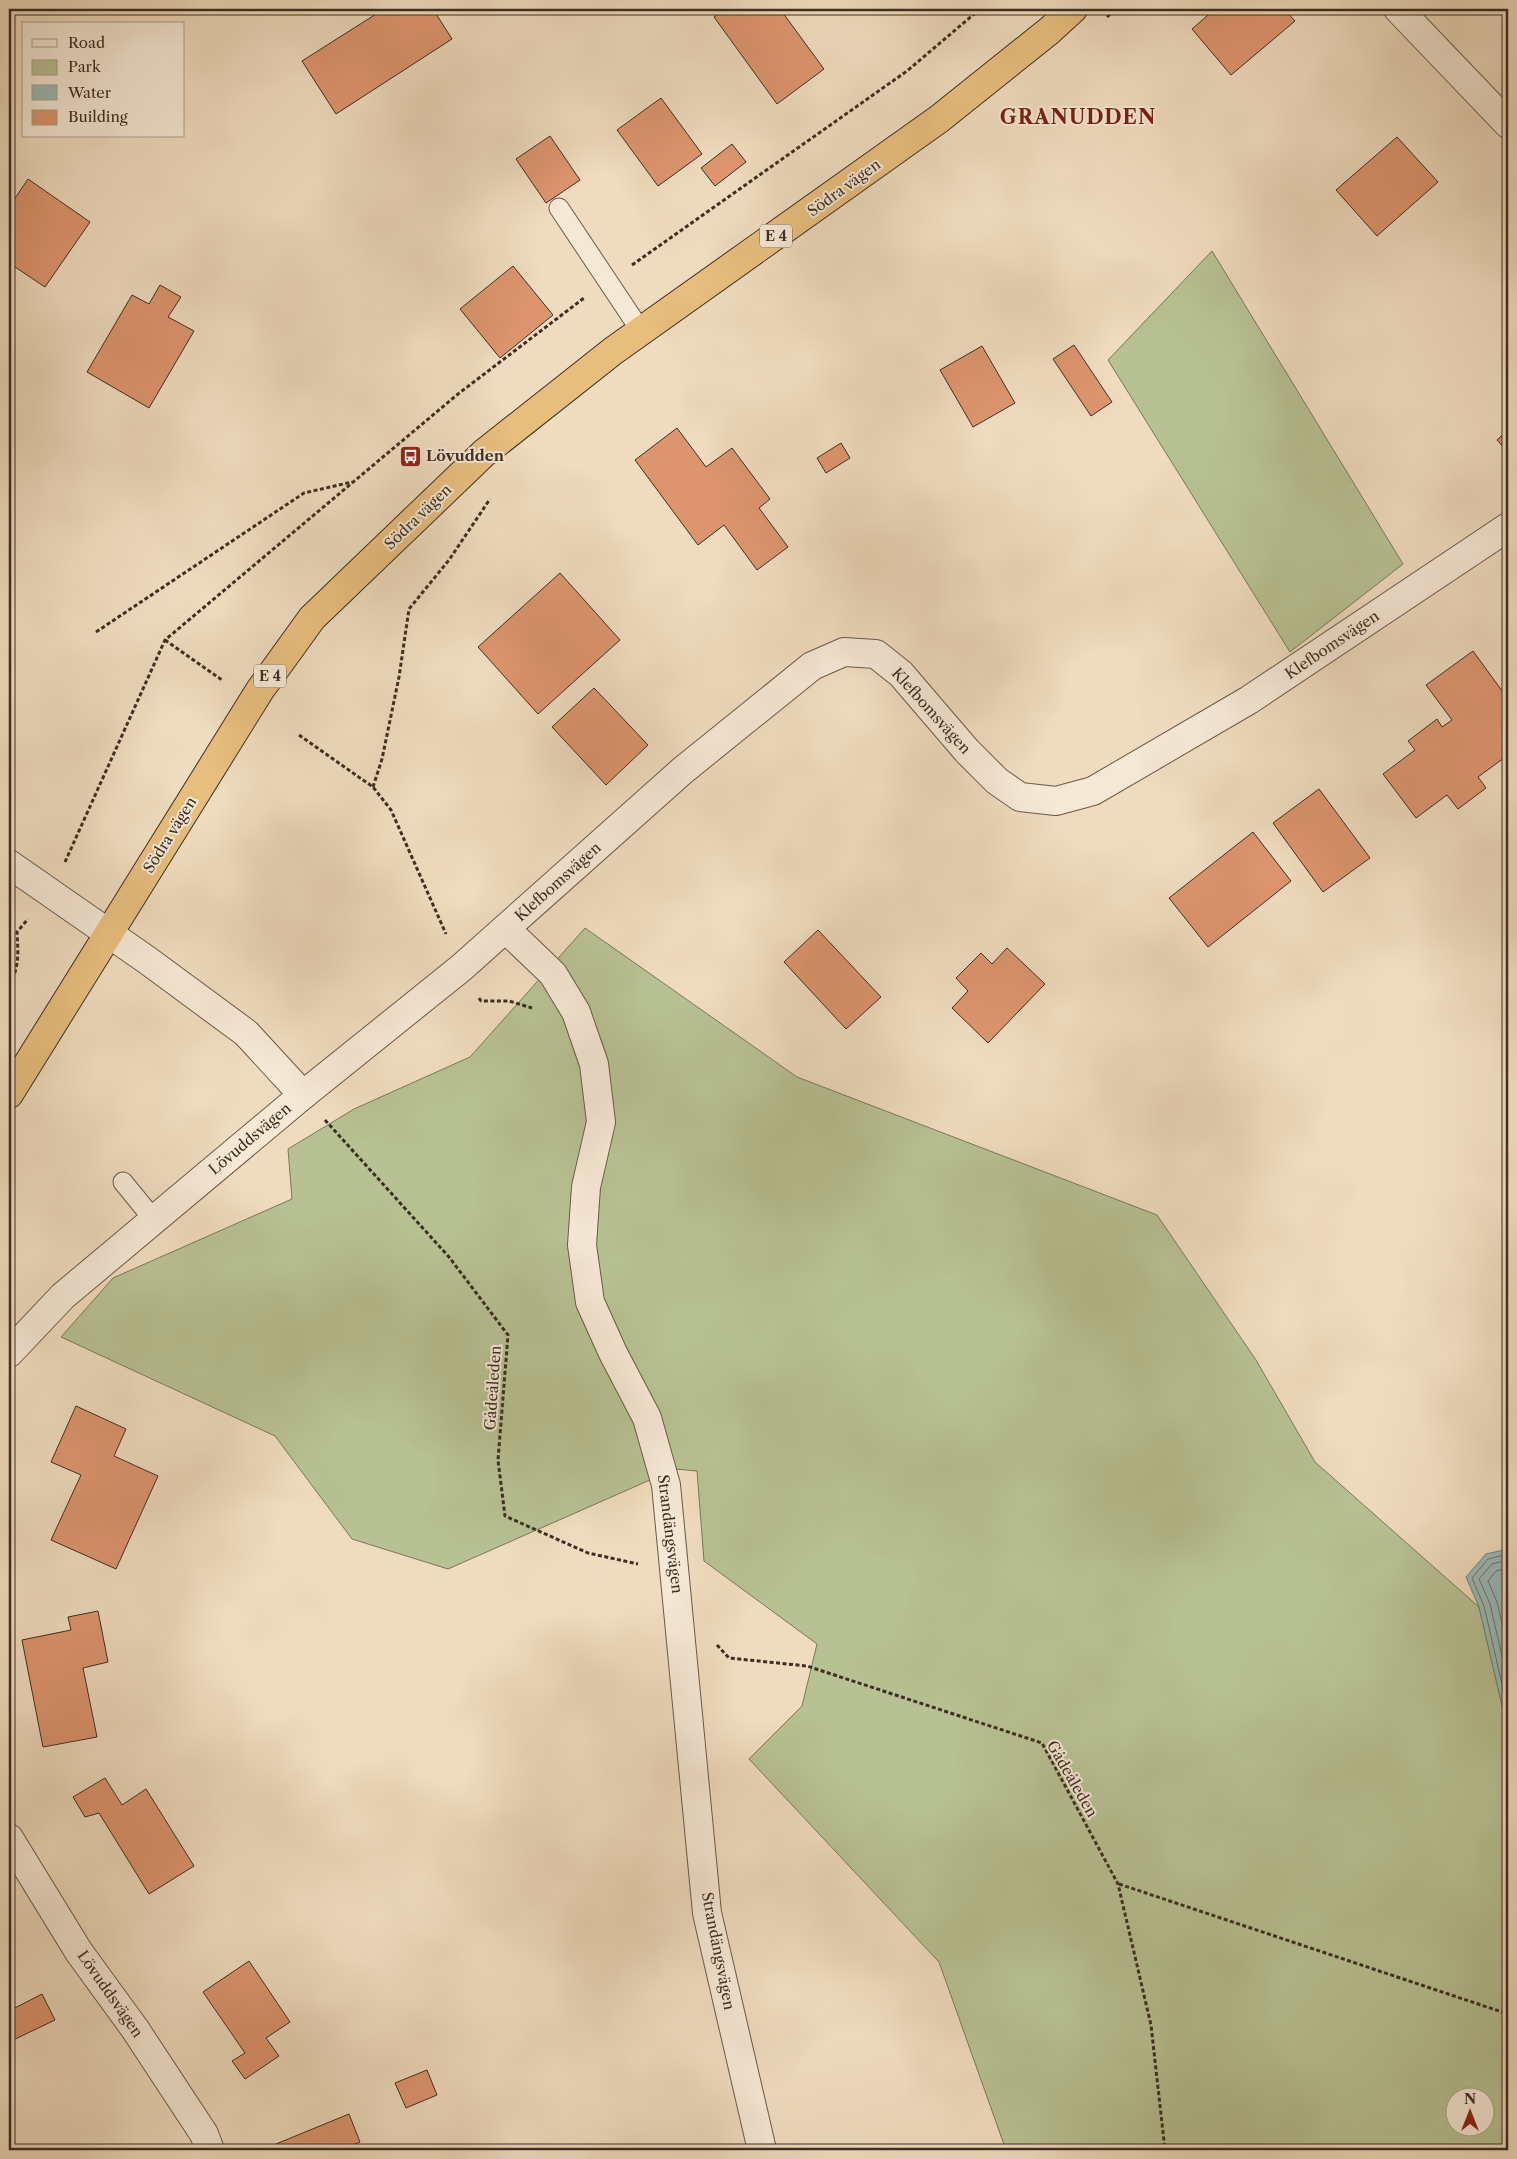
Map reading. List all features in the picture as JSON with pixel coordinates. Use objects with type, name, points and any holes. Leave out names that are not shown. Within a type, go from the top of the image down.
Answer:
[{"type":"highway","name":"Södra vägen","points":[[9,1094],[260,690],[312,618],[484,453],[641,331],[938,119],[1049,31],[1073,9]]},
{"type":"street","points":[[1398,9],[1508,124]]},
{"type":"street","name":"Klefbomsvägen","points":[[303,1095],[461,968],[682,771],[812,666],[844,652],[876,654],[901,674],[967,751],[997,781],[1020,797],[1056,801],[1093,791],[1249,700],[1508,527]]},
{"type":"street","name":"Lövuddsvägen","points":[[9,864],[109,933],[246,1033],[303,1095],[63,1296],[9,1353]]},
{"type":"street","name":"Strandängsvägen","points":[[506,929],[553,974],[576,1012],[594,1064],[601,1122],[586,1187],[582,1244],[590,1302],[613,1353],[647,1418],[666,1485],[707,1913],[762,2150]]},
{"type":"street","name":"Lövuddsvägen","points":[[9,1838],[79,1952],[135,2029],[204,2134],[210,2150]]},
{"type":"lane","points":[[559,208],[641,331]]},
{"type":"lane","points":[[123,1182],[154,1220]]},
{"type":"path","points":[[72,847],[165,640],[458,394],[608,281],[907,71],[980,9]]},
{"type":"path","points":[[96,632],[304,493],[354,482]]},
{"type":"path","points":[[373,787],[382,759],[399,677],[405,626]]},
{"type":"path","points":[[165,640],[222,680]]},
{"type":"path","points":[[300,735],[373,787],[391,810],[461,968]]},
{"type":"path","points":[[9,985],[16,974],[19,960],[17,932],[51,892]]},
{"type":"path","name":"Gådeåleden","points":[[303,1095],[449,1256],[508,1335],[498,1460],[505,1516],[588,1553],[640,1565]]},
{"type":"path","name":"Gådeåleden","points":[[716,1644],[729,1658],[807,1666],[1042,1743],[1118,1884],[1151,2024],[1165,2150]]},
{"type":"path","points":[[1118,1884],[1508,2014]]},
{"type":"green space","points":[[1212,251],[1403,564],[1290,652],[1108,360]]},
{"type":"green space","points":[[585,928],[797,1077],[1157,1215],[1256,1360],[1315,1462],[1479,1607],[1508,1731],[1508,2150],[1006,2150],[939,1962],[749,1759],[802,1706],[817,1644],[704,1561],[697,1471],[675,1469],[448,1569],[352,1539],[275,1436],[61,1337],[113,1278],[292,1199],[288,1149],[354,1109],[470,1057]]},
{"type":"water","points":[[1508,1549],[1508,1731],[1479,1607],[1466,1577],[1486,1554]]},
{"type":"building","points":[[384,9],[433,9],[452,39],[336,114],[302,61]]},
{"type":"building","points":[[726,9],[780,9],[824,69],[777,104],[714,17]]},
{"type":"building","points":[[1215,9],[1284,9],[1295,21],[1231,75],[1192,29]]},
{"type":"building","points":[[661,98],[702,154],[658,186],[617,130]]},
{"type":"building","points":[[550,136],[580,180],[546,203],[516,159]]},
{"type":"building","points":[[1397,137],[1438,182],[1377,236],[1336,190]]},
{"type":"building","points":[[732,144],[746,162],[715,186],[701,168]]},
{"type":"building","points":[[28,179],[90,222],[45,287],[9,263],[9,207]]},
{"type":"building","points":[[513,266],[553,315],[500,358],[460,309]]},
{"type":"building","points":[[160,285],[181,297],[168,317],[194,331],[149,408],[87,372],[132,295],[149,304]]},
{"type":"building","points":[[1074,345],[1112,402],[1091,416],[1053,359]]},
{"type":"building","points":[[982,346],[1015,403],[973,427],[940,370]]},
{"type":"building","points":[[677,428],[706,467],[732,448],[770,499],[759,508],[788,547],[757,570],[724,525],[698,545],[635,460]]},
{"type":"building","points":[[1508,430],[1508,452],[1497,440]]},
{"type":"building","points":[[841,443],[850,458],[826,473],[817,458]]},
{"type":"building","points":[[560,573],[620,640],[538,714],[478,647]]},
{"type":"building","points":[[1473,651],[1508,699],[1508,755],[1478,777],[1486,788],[1458,809],[1447,795],[1416,818],[1383,774],[1415,750],[1408,741],[1437,719],[1442,727],[1452,720],[1426,685]]},
{"type":"building","points":[[594,688],[648,745],[606,785],[552,727]]},
{"type":"building","points":[[1319,789],[1370,858],[1323,892],[1273,823]]},
{"type":"building","points":[[1253,832],[1291,881],[1208,947],[1169,898]]},
{"type":"building","points":[[818,930],[881,997],[846,1029],[784,962]]},
{"type":"building","points":[[1007,948],[1045,984],[988,1043],[952,1008],[968,991],[956,978],[981,953],[992,964]]},
{"type":"building","points":[[76,1406],[126,1429],[114,1456],[158,1476],[116,1569],[51,1540],[81,1475],[51,1462]]},
{"type":"building","points":[[98,1611],[108,1662],[83,1668],[97,1737],[43,1747],[22,1640],[71,1630],[68,1617]]},
{"type":"building","points":[[105,1778],[122,1805],[146,1789],[194,1866],[149,1894],[99,1813],[85,1817],[73,1797]]},
{"type":"building","points":[[249,1961],[290,2022],[266,2038],[279,2056],[245,2079],[232,2061],[245,2053],[203,1992]]},
{"type":"building","points":[[42,1994],[55,2020],[9,2042],[9,2011]]},
{"type":"building","points":[[427,2070],[437,2095],[406,2108],[395,2083]]},
{"type":"building","points":[[349,2114],[360,2142],[340,2150],[279,2150],[276,2144]]},
{"type":"place","name":"Lövudden","points":[[410,456]]},
{"type":"district","name":"GRANUDDEN","points":[[1078,117]]}]
